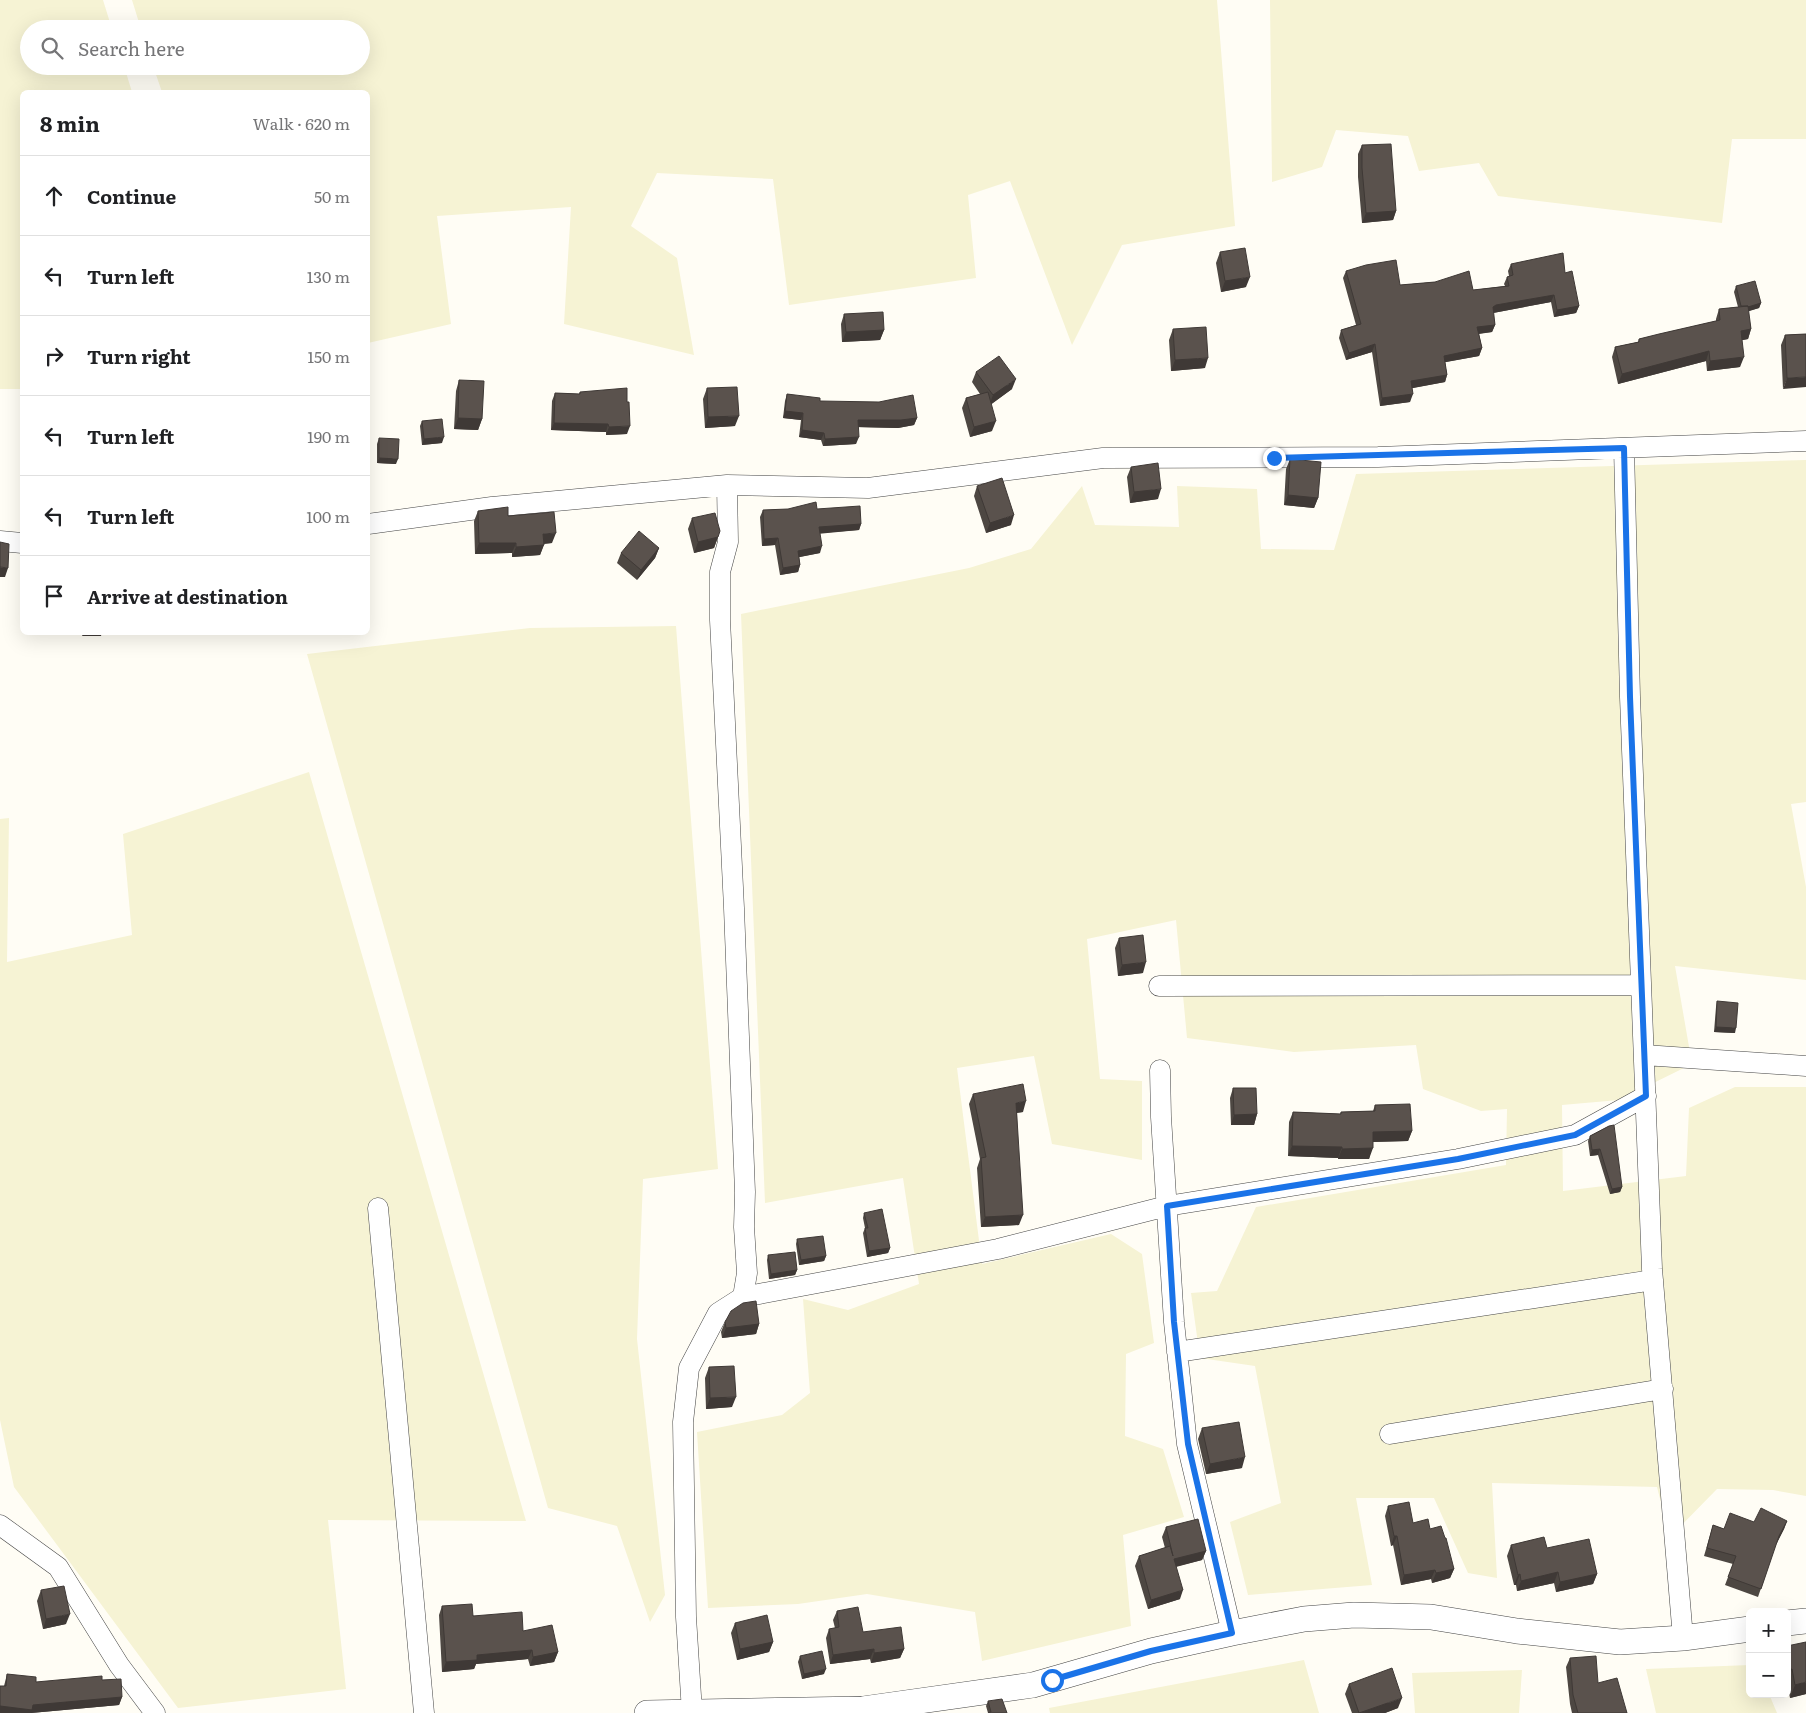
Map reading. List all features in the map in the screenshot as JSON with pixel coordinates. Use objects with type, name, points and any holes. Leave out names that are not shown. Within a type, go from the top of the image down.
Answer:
[{"type":"street","points":[[370,524],[492,507],[726,485],[868,488],[1103,458],[1378,457],[1806,441]]},
{"type":"street","points":[[1624,448],[1630,697],[1653,1280],[1683,1638]]},
{"type":"street","points":[[726,485],[728,542],[720,572],[720,620],[745,1192],[744,1227],[747,1273],[743,1297]]},
{"type":"street","points":[[0,541],[20,543]]},
{"type":"street","points":[[1159,986],[1641,985]]},
{"type":"street","points":[[1644,1055],[1806,1066]]},
{"type":"street","points":[[1160,1070],[1174,1322],[1188,1444],[1232,1633]]},
{"type":"street","points":[[692,1712],[686,1617],[683,1422],[689,1368],[718,1314],[743,1297],[998,1249],[1167,1206],[1458,1159],[1575,1135],[1646,1096]]},
{"type":"street","points":[[378,1208],[424,1713]]},
{"type":"street","points":[[1178,1352],[1653,1280]]},
{"type":"street","points":[[1390,1434],[1662,1389]]},
{"type":"street","points":[[0,1525],[58,1567],[119,1664],[155,1713]]},
{"type":"street","points":[[647,1713],[863,1709],[1033,1685],[1151,1651],[1304,1618],[1354,1615],[1431,1618],[1517,1631],[1620,1642],[1683,1638],[1746,1629]]},
{"type":"street","points":[[1791,1622],[1806,1620]]},
{"type":"shaded area","points":[[0,0],[103,0],[109,20],[20,20],[20,75],[127,75],[131,90],[20,90],[20,389],[0,389]]},
{"type":"shaded area","points":[[132,0],[1217,0],[1235,226],[1122,245],[1072,345],[1010,181],[968,195],[976,278],[789,305],[773,179],[657,173],[631,226],[677,258],[694,355],[564,324],[571,207],[437,216],[451,324],[370,343],[370,90],[161,90],[156,75],[370,75],[370,20],[138,20]]},
{"type":"shaded area","points":[[1270,0],[1806,0],[1806,139],[1732,139],[1722,223],[1498,196],[1479,163],[1419,171],[1408,136],[1336,130],[1322,167],[1272,182]]},
{"type":"shaded area","points":[[1806,460],[1806,802],[1791,804],[1806,887],[1806,980],[1675,966],[1692,1064],[1619,1100],[1562,1105],[1563,1191],[1686,1176],[1689,1108],[1735,1087],[1806,1087],[1806,1496],[1773,1490],[1717,1489],[1670,1537],[1657,1487],[1492,1483],[1497,1578],[1468,1573],[1434,1498],[1356,1498],[1372,1585],[1248,1595],[1230,1522],[1281,1503],[1255,1366],[1200,1358],[1191,1293],[1217,1291],[1256,1207],[1506,1165],[1507,1109],[1481,1111],[1423,1089],[1416,1045],[1294,1052],[1187,1038],[1176,920],[1087,939],[1100,1079],[1142,1081],[1142,1160],[1052,1144],[1034,1056],[957,1068],[982,1264],[1111,1234],[1142,1254],[1154,1343],[1126,1354],[1125,1436],[1163,1449],[1184,1517],[1123,1535],[1131,1626],[982,1661],[975,1612],[867,1594],[798,1604],[708,1608],[697,1432],[782,1415],[810,1393],[803,1299],[848,1310],[919,1284],[903,1178],[765,1203],[741,614],[969,568],[1031,549],[1082,486],[1095,525],[1179,527],[1177,486],[1257,489],[1261,549],[1334,550],[1356,474]]},
{"type":"shaded area","points":[[676,626],[718,1169],[643,1179],[637,1339],[665,1595],[650,1622],[617,1526],[548,1508],[307,654],[530,628]]},
{"type":"shaded area","points":[[309,772],[526,1521],[328,1520],[346,1689],[178,1708],[14,1487],[0,1420],[0,819],[9,818],[7,962],[132,935],[123,834]]},
{"type":"shaded area","points":[[1304,1660],[1319,1713],[1050,1713],[1049,1708]]},
{"type":"shaded area","points":[[1746,1665],[1746,1698],[1771,1698],[1777,1713],[1656,1713],[1646,1669]]},
{"type":"shaded area","points":[[1522,1670],[1519,1713],[1415,1713],[1412,1673]]},
{"type":"building","points":[[1391,144],[1396,211],[1366,213],[1362,145]]},
{"type":"building","points":[[1245,248],[1250,277],[1225,281],[1220,252]]},
{"type":"building","points":[[1563,253],[1565,273],[1572,271],[1579,306],[1557,310],[1554,295],[1496,305],[1493,307],[1495,325],[1477,327],[1482,348],[1444,356],[1447,375],[1411,381],[1413,394],[1382,398],[1375,344],[1349,353],[1341,330],[1361,324],[1346,271],[1366,265],[1396,260],[1400,285],[1435,282],[1469,271],[1473,290],[1509,286],[1507,277],[1513,275],[1511,264]]},
{"type":"building","points":[[1755,281],[1761,303],[1748,307],[1741,306],[1736,286]]},
{"type":"building","points":[[1748,306],[1751,329],[1741,331],[1744,357],[1710,361],[1709,351],[1622,374],[1615,347],[1639,342],[1639,339],[1720,320],[1719,309]]},
{"type":"building","points":[[883,312],[884,330],[846,332],[844,314]]},
{"type":"building","points":[[1206,327],[1208,358],[1175,360],[1173,329]]},
{"type":"building","points":[[1806,334],[1806,377],[1787,378],[1785,335]]},
{"type":"building","points":[[999,356],[1016,379],[993,395],[976,372]]},
{"type":"building","points":[[459,380],[484,381],[482,419],[458,418]]},
{"type":"building","points":[[737,387],[739,416],[708,417],[707,388]]},
{"type":"building","points":[[627,388],[630,426],[609,427],[608,424],[554,423],[555,393],[580,394],[580,392]]},
{"type":"building","points":[[988,392],[996,421],[974,427],[966,398]]},
{"type":"building","points":[[787,394],[820,398],[820,401],[879,402],[913,395],[917,418],[858,420],[859,437],[825,439],[824,433],[802,430],[803,413],[785,411]]},
{"type":"building","points":[[442,419],[444,437],[424,439],[422,421]]},
{"type":"building","points":[[379,438],[399,439],[398,459],[379,458]]},
{"type":"building","points":[[1290,459],[1321,462],[1318,498],[1288,495]]},
{"type":"building","points":[[1158,463],[1161,489],[1134,492],[1131,467]]},
{"type":"building","points":[[1002,478],[1014,515],[990,523],[977,486]]},
{"type":"building","points":[[816,502],[817,509],[860,506],[861,524],[819,527],[822,546],[798,551],[800,565],[783,568],[778,538],[764,539],[763,510],[788,509]]},
{"type":"building","points":[[508,507],[508,516],[554,512],[556,533],[543,534],[544,545],[516,547],[516,543],[479,543],[478,511]]},
{"type":"building","points":[[715,513],[720,531],[718,537],[698,542],[692,518]]},
{"type":"building","points":[[639,531],[659,548],[641,570],[621,553]]},
{"type":"building","points":[[0,542],[9,544],[8,568],[0,567]]},
{"type":"building","points":[[1143,935],[1146,962],[1122,965],[1119,938]]},
{"type":"building","points":[[1717,1001],[1738,1003],[1736,1028],[1716,1027]]},
{"type":"building","points":[[1023,1084],[1026,1101],[1016,1103],[1023,1215],[985,1217],[981,1158],[986,1157],[973,1094]]},
{"type":"building","points":[[1233,1088],[1256,1088],[1257,1114],[1234,1115]]},
{"type":"building","points":[[1410,1104],[1412,1131],[1373,1132],[1373,1148],[1342,1149],[1342,1147],[1292,1146],[1293,1112],[1341,1114],[1341,1112],[1375,1111],[1375,1105]]},
{"type":"building","points":[[1614,1125],[1622,1187],[1612,1189],[1600,1149],[1592,1150],[1590,1136]]},
{"type":"building","points":[[882,1209],[890,1248],[869,1251],[865,1228],[868,1228],[864,1213]]},
{"type":"building","points":[[823,1236],[826,1256],[801,1260],[797,1239]]},
{"type":"building","points":[[795,1252],[797,1270],[771,1274],[768,1255]]},
{"type":"building","points":[[756,1301],[759,1324],[726,1328],[725,1322],[731,1311],[743,1303]]},
{"type":"building","points":[[734,1366],[736,1397],[710,1398],[709,1367]]},
{"type":"building","points":[[1239,1422],[1245,1457],[1210,1464],[1202,1428]]},
{"type":"building","points":[[1409,1502],[1413,1523],[1428,1519],[1430,1529],[1441,1526],[1454,1569],[1436,1573],[1435,1570],[1404,1575],[1397,1536],[1394,1536],[1388,1506]]},
{"type":"building","points":[[1761,1508],[1787,1521],[1779,1536],[1761,1589],[1728,1577],[1736,1556],[1707,1548],[1713,1525],[1724,1529],[1730,1513],[1754,1522]]},
{"type":"building","points":[[1198,1519],[1206,1551],[1174,1559],[1183,1590],[1151,1600],[1139,1556],[1170,1546],[1173,1556],[1166,1527]]},
{"type":"building","points":[[1544,1537],[1547,1548],[1589,1539],[1597,1574],[1560,1582],[1558,1572],[1521,1581],[1511,1545]]},
{"type":"building","points":[[64,1586],[70,1614],[46,1619],[41,1590]]},
{"type":"building","points":[[472,1604],[473,1616],[522,1612],[523,1631],[552,1625],[558,1652],[533,1657],[532,1650],[477,1655],[477,1660],[446,1662],[442,1606]]},
{"type":"building","points":[[858,1607],[863,1632],[901,1627],[904,1649],[874,1653],[874,1649],[833,1655],[829,1629],[839,1627],[837,1611]]},
{"type":"building","points":[[767,1615],[773,1642],[740,1649],[735,1623]]},
{"type":"building","points":[[1806,1642],[1806,1682],[1795,1685],[1791,1669],[1791,1645]]},
{"type":"building","points":[[822,1651],[826,1669],[804,1674],[800,1656]]},
{"type":"building","points":[[1596,1656],[1598,1683],[1617,1678],[1627,1713],[1578,1713],[1573,1695],[1570,1658]]},
{"type":"building","points":[[1392,1668],[1402,1698],[1359,1713],[1349,1684]]},
{"type":"building","points":[[7,1674],[36,1677],[36,1682],[102,1676],[102,1680],[121,1679],[122,1697],[33,1705],[32,1710],[0,1706],[0,1686],[6,1686]]},
{"type":"building","points":[[1002,1699],[1007,1713],[988,1713],[991,1712],[988,1701]]},
{"type":"route","points":[[1052,1680],[1151,1651],[1232,1633],[1188,1444],[1174,1322],[1167,1206],[1458,1159],[1575,1135],[1646,1096],[1630,697],[1624,448],[1378,457],[1274,458]]}]
